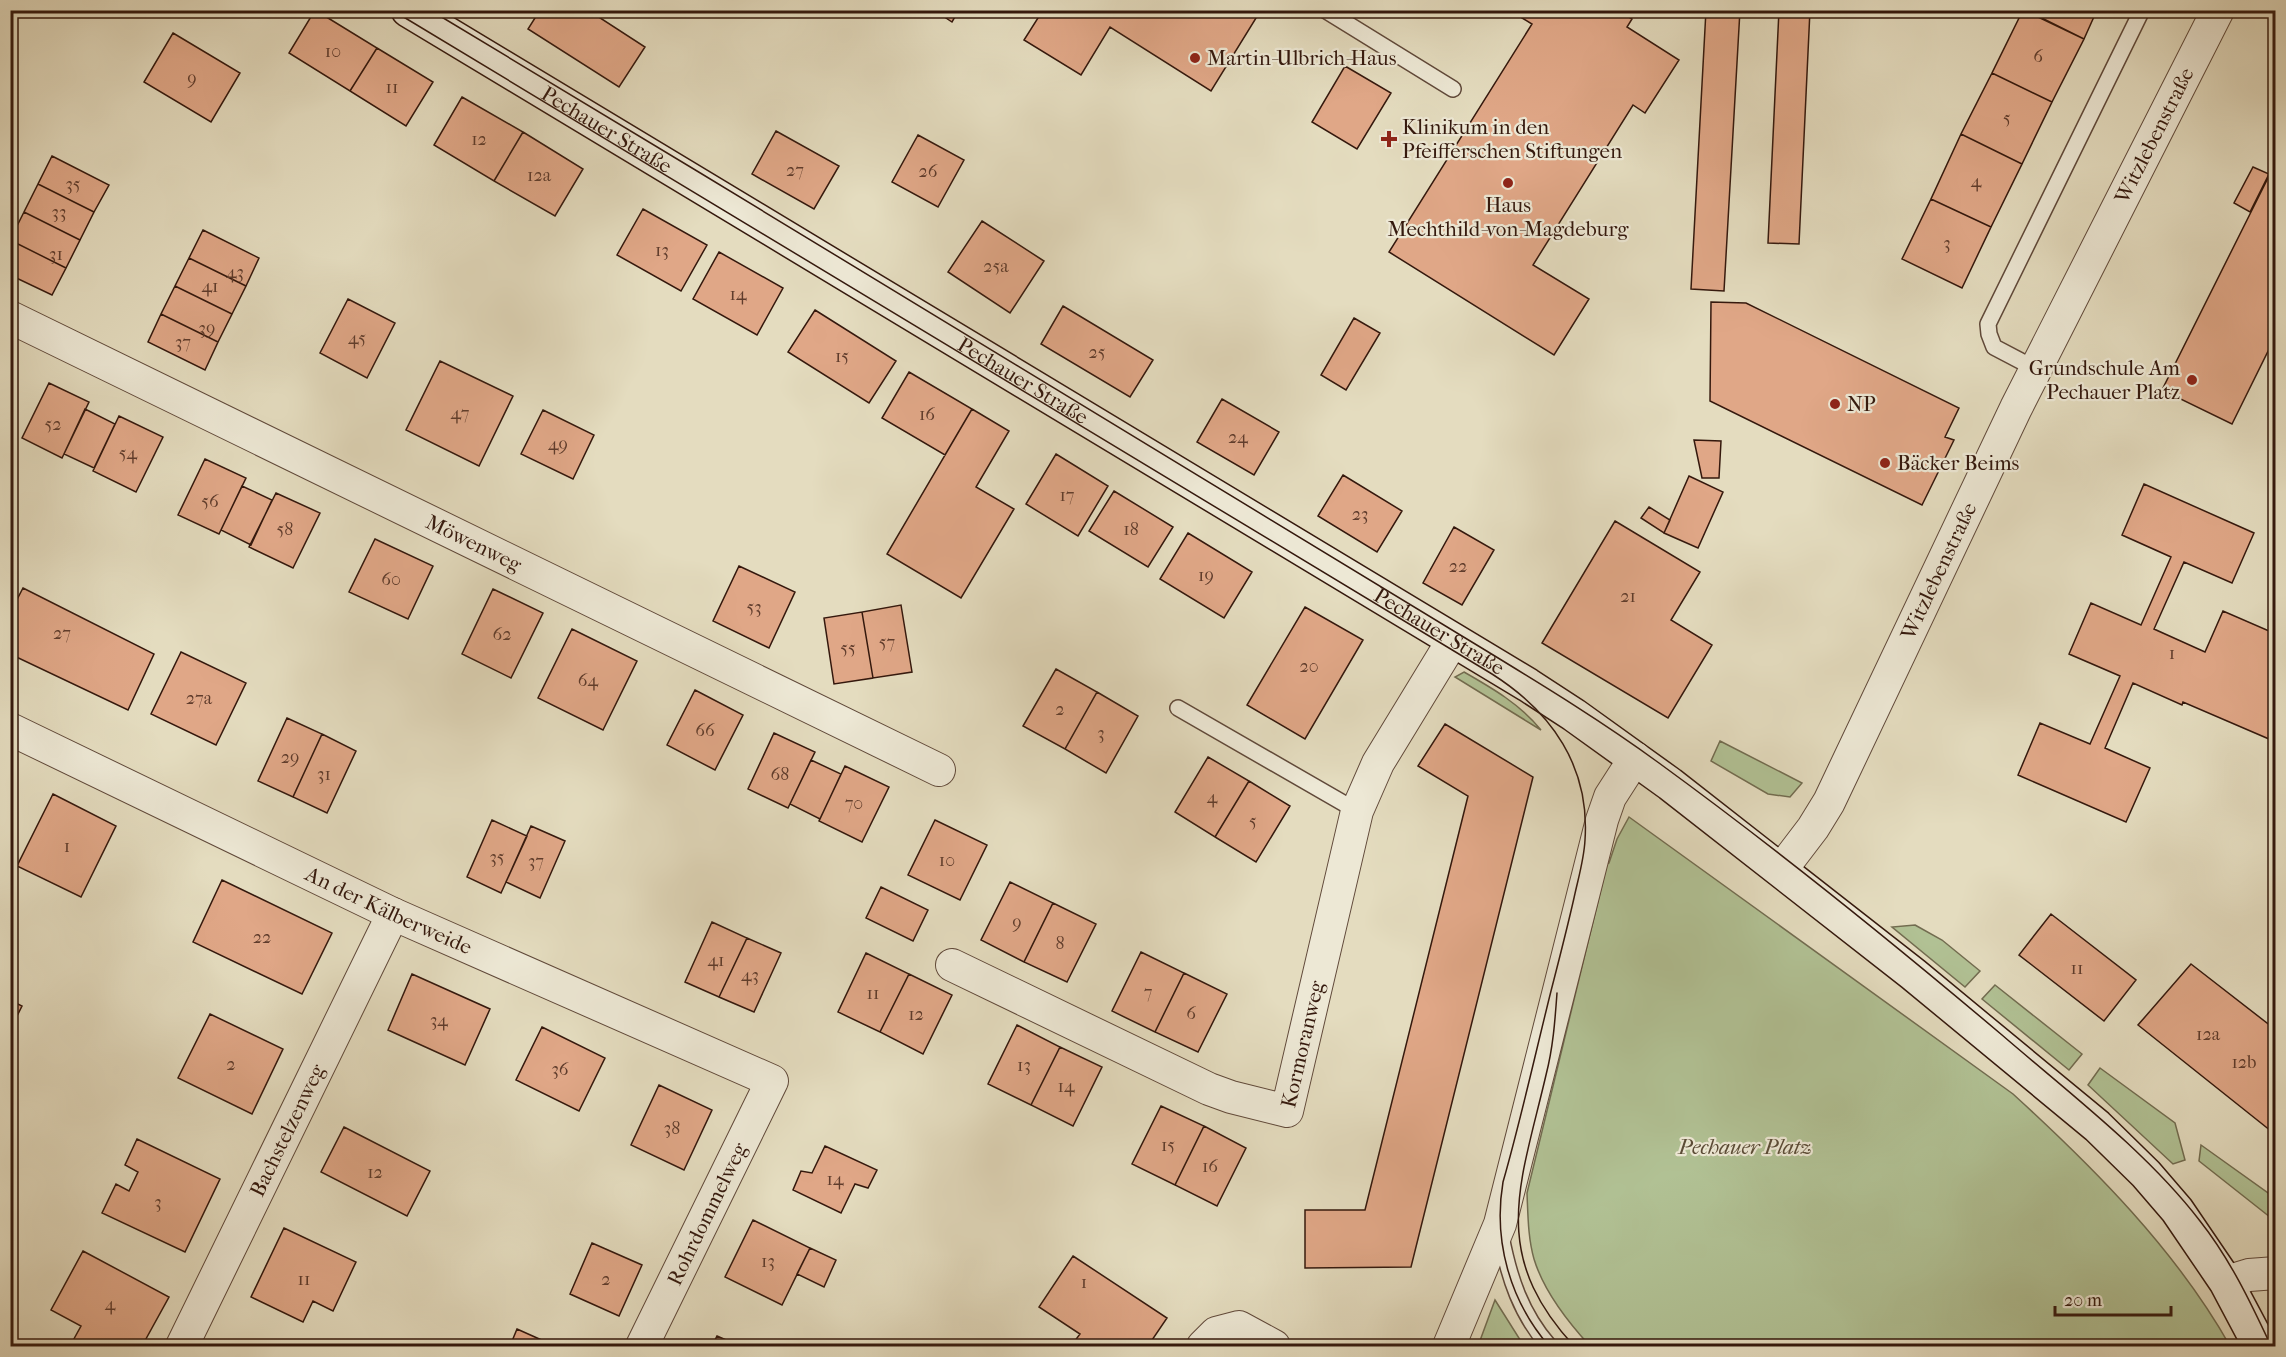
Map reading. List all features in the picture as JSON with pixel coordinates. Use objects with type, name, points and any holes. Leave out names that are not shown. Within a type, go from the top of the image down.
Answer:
[{"type":"main road","name":"Pechauer Straße","points":[[408,10],[1453,640],[1564,709],[1635,758]]},
{"type":"main road","points":[[1635,758],[1781,870],[2003,1047],[2097,1126],[2162,1192],[2193,1233],[2226,1282],[2260,1347]]},
{"type":"street","name":"Witzlebenstraße","points":[[1781,870],[1813,828],[1829,802],[2036,369],[2218,10]]},
{"type":"street","name":"Möwenweg","points":[[10,317],[939,770]]},
{"type":"street","name":"Kormoranweg","points":[[952,965],[1209,1089],[1231,1098],[1287,1111],[1357,811],[1378,763],[1453,640]]},
{"type":"street","name":"An der Kälberweide","points":[[13,737],[393,914],[772,1081]]},
{"type":"street","points":[[1449,1347],[1500,1224],[1602,820],[1610,797],[1635,758]]},
{"type":"street","name":"Bachstelzenweg","points":[[182,1347],[393,914]]},
{"type":"street","name":"Rohrdommelweg","points":[[642,1347],[772,1081]]},
{"type":"street","points":[[2226,1282],[2249,1275],[2276,1273]]},
{"type":"street","points":[[1203,1347],[1216,1333],[1239,1328],[1274,1347]]},
{"type":"lane","points":[[1325,10],[1453,89]]},
{"type":"lane","points":[[2036,369],[1994,347],[1988,324],[2142,10]]},
{"type":"lane","points":[[1178,708],[1357,811]]},
{"type":"lane","points":[[1500,1224],[1504,1257],[1516,1295],[1530,1322],[1549,1347]]},
{"type":"green space","points":[[1464,672],[1515,704],[1541,730],[1455,677]]},
{"type":"green space","points":[[1720,741],[1802,783],[1790,797],[1768,794],[1711,761]]},
{"type":"green space","name":"Pechauer Platz","points":[[1629,817],[2013,1094],[2132,1212],[2185,1277],[2230,1346],[1590,1346],[1557,1306],[1538,1271],[1531,1243],[1527,1193],[1607,864]]},
{"type":"green space","points":[[1915,925],[1942,940],[1980,971],[1965,987],[1892,927]]},
{"type":"green space","points":[[1995,985],[2082,1054],[2069,1070],[1982,999]]},
{"type":"green space","points":[[2100,1068],[2175,1123],[2185,1160],[2173,1164],[2088,1085]]},
{"type":"green space","points":[[2201,1145],[2275,1198],[2275,1221],[2199,1161]]},
{"type":"green space","points":[[1495,1300],[1524,1346],[1478,1346]]},
{"type":"building","points":[[315,10],[377,48],[350,91],[289,53]]},
{"type":"building","points":[[540,10],[588,10],[645,47],[619,87],[528,29]]},
{"type":"building","points":[[934,10],[959,10],[952,22]]},
{"type":"building","name":"Martin-Ulbrich-Haus","points":[[1043,10],[1261,10],[1211,91],[1110,27],[1081,75],[1024,40]]},
{"type":"building","name":"Haus Mechthild-von-Magdeburg","points":[[1527,10],[1587,10],[1591,13],[1592,10],[1618,10],[1632,19],[1627,27],[1679,60],[1645,113],[1633,105],[1533,265],[1589,299],[1554,355],[1389,252],[1532,24],[1522,18]]},
{"type":"building","points":[[1706,10],[1740,10],[1724,291],[1691,289]]},
{"type":"building","points":[[1779,10],[1810,10],[1799,244],[1768,243]]},
{"type":"building","points":[[2023,10],[2084,39],[2052,102],[1992,73]]},
{"type":"building","points":[[2026,10],[2097,10],[2084,39]]},
{"type":"building","points":[[173,33],[240,73],[211,122],[144,82]]},
{"type":"building","points":[[377,48],[433,82],[406,126],[350,91]]},
{"type":"building","points":[[1345,66],[1391,93],[1357,149],[1312,122]]},
{"type":"building","points":[[1992,73],[2052,102],[2022,164],[1961,134]]},
{"type":"building","points":[[462,97],[523,132],[494,181],[434,145]]},
{"type":"building","points":[[776,131],[839,166],[814,209],[752,174]]},
{"type":"building","points":[[523,132],[583,169],[555,216],[494,181]]},
{"type":"building","points":[[1961,134],[2022,164],[1991,227],[1931,199]]},
{"type":"building","points":[[918,135],[964,160],[938,207],[892,182]]},
{"type":"building","points":[[52,156],[109,185],[94,212],[38,184]]},
{"type":"building","points":[[2276,162],[2276,335],[2232,424],[2162,390]]},
{"type":"building","points":[[2253,167],[2269,174],[2250,212],[2234,203]]},
{"type":"building","points":[[38,184],[94,212],[80,240],[24,212]]},
{"type":"building","points":[[1931,199],[1991,227],[1962,288],[1902,259]]},
{"type":"building","points":[[643,209],[707,245],[681,291],[617,255]]},
{"type":"building","points":[[24,212],[80,240],[66,268],[10,240]]},
{"type":"building","points":[[982,221],[1044,261],[1010,313],[948,272]]},
{"type":"building","points":[[203,230],[259,258],[246,286],[189,258]]},
{"type":"building","points":[[10,240],[66,268],[52,295],[10,275]]},
{"type":"building","points":[[719,252],[783,288],[757,335],[693,299]]},
{"type":"building","points":[[189,258],[246,286],[232,314],[175,286]]},
{"type":"building","points":[[175,286],[232,314],[218,342],[161,314]]},
{"type":"building","points":[[348,299],[395,323],[367,378],[320,353]]},
{"type":"building","name":"NP","points":[[1711,302],[1746,303],[1959,408],[1945,437],[1954,440],[1922,505],[1710,401]]},
{"type":"building","points":[[1063,306],[1153,360],[1130,397],[1041,344]]},
{"type":"building","points":[[815,310],[896,361],[869,403],[788,352]]},
{"type":"building","points":[[161,314],[218,342],[205,370],[148,342]]},
{"type":"building","points":[[1354,318],[1380,333],[1346,390],[1321,375]]},
{"type":"building","points":[[440,361],[513,396],[479,466],[406,430]]},
{"type":"building","points":[[909,372],[972,409],[945,455],[882,418]]},
{"type":"building","points":[[49,383],[89,402],[62,458],[22,438]]},
{"type":"building","points":[[1222,399],[1279,432],[1254,475],[1197,442]]},
{"type":"building","points":[[85,409],[115,424],[94,468],[64,454]]},
{"type":"building","points":[[972,409],[1009,431],[976,487],[1014,509],[961,598],[887,554]]},
{"type":"building","points":[[543,410],[594,435],[573,479],[521,454]]},
{"type":"building","points":[[119,416],[163,437],[136,492],[93,471]]},
{"type":"building","points":[[1694,440],[1721,441],[1719,478],[1702,478]]},
{"type":"building","points":[[1056,454],[1108,486],[1078,536],[1026,504]]},
{"type":"building","points":[[205,459],[246,478],[219,534],[178,515]]},
{"type":"building","points":[[1343,475],[1402,511],[1377,552],[1318,516]]},
{"type":"building","points":[[1689,476],[1723,492],[1698,548],[1664,533]]},
{"type":"building","points":[[2144,484],[2254,533],[2232,583],[2184,562],[2154,629],[2205,652],[2223,611],[2276,634],[2276,742],[2133,683],[2105,748],[2150,768],[2126,822],[2018,775],[2040,723],[2090,744],[2120,676],[2069,654],[2091,603],[2141,625],[2171,557],[2122,535]]},
{"type":"building","points":[[242,486],[272,500],[251,545],[221,530]]},
{"type":"building","points":[[1114,491],[1173,527],[1148,567],[1089,531]]},
{"type":"building","points":[[276,493],[320,513],[293,568],[249,547]]},
{"type":"building","points":[[1649,507],[1670,520],[1664,533],[1641,518]]},
{"type":"building","points":[[1615,521],[1700,572],[1671,620],[1712,645],[1668,718],[1542,643]]},
{"type":"building","points":[[1454,527],[1494,550],[1462,605],[1423,583]]},
{"type":"building","points":[[1188,533],[1252,572],[1224,618],[1160,579]]},
{"type":"building","points":[[375,539],[433,566],[408,619],[349,592]]},
{"type":"building","points":[[739,566],[795,592],[769,648],[713,621]]},
{"type":"building","points":[[23,588],[154,654],[128,710],[10,654],[10,613]]},
{"type":"building","points":[[493,589],[543,613],[511,678],[462,654]]},
{"type":"building","points":[[901,605],[912,672],[873,678],[862,612]]},
{"type":"building","points":[[1305,607],[1363,640],[1305,739],[1247,705]]},
{"type":"building","points":[[862,612],[873,678],[834,684],[824,618]]},
{"type":"building","points":[[572,629],[637,661],[603,730],[538,698]]},
{"type":"building","points":[[181,652],[246,683],[216,745],[151,714]]},
{"type":"building","points":[[1056,669],[1097,692],[1065,749],[1023,726]]},
{"type":"building","points":[[695,690],[743,715],[715,770],[667,745]]},
{"type":"building","points":[[1097,692],[1138,716],[1106,773],[1065,749]]},
{"type":"building","points":[[287,718],[322,734],[293,797],[258,781]]},
{"type":"building","points":[[1445,724],[1533,777],[1411,1267],[1305,1268],[1305,1210],[1365,1210],[1468,796],[1418,766]]},
{"type":"building","points":[[774,733],[815,752],[788,808],[748,789]]},
{"type":"building","points":[[322,734],[356,751],[327,813],[293,797]]},
{"type":"building","points":[[1208,757],[1249,781],[1215,837],[1175,812]]},
{"type":"building","points":[[811,760],[841,774],[820,819],[790,804]]},
{"type":"building","points":[[845,766],[889,787],[862,842],[819,821]]},
{"type":"building","points":[[1249,781],[1290,806],[1256,862],[1215,837]]},
{"type":"building","points":[[53,794],[116,826],[81,897],[17,866]]},
{"type":"building","points":[[492,820],[527,836],[501,893],[467,877]]},
{"type":"building","points":[[935,820],[987,845],[960,900],[908,875]]},
{"type":"building","points":[[531,826],[565,841],[540,898],[506,882]]},
{"type":"building","points":[[222,880],[332,933],[302,994],[193,942]]},
{"type":"building","points":[[1010,882],[1053,903],[1024,962],[981,940]]},
{"type":"building","points":[[881,887],[928,910],[913,941],[866,918]]},
{"type":"building","points":[[1053,903],[1096,924],[1067,982],[1024,962]]},
{"type":"building","points":[[2051,914],[2136,980],[2104,1021],[2019,955]]},
{"type":"building","points":[[712,922],[747,938],[719,997],[685,982]]},
{"type":"building","points":[[747,938],[781,953],[754,1012],[719,997]]},
{"type":"building","points":[[1141,952],[1184,973],[1155,1032],[1112,1011]]},
{"type":"building","points":[[866,953],[909,974],[880,1032],[838,1012]]},
{"type":"building","points":[[2191,964],[2276,1030],[2276,1135],[2138,1025]]},
{"type":"building","points":[[1184,973],[1227,994],[1198,1052],[1155,1032]]},
{"type":"building","points":[[412,974],[490,1009],[465,1065],[388,1030]]},
{"type":"building","points":[[909,974],[952,995],[923,1054],[880,1032]]},
{"type":"building","points":[[10,1000],[22,1006],[10,1030]]},
{"type":"building","points":[[210,1014],[283,1049],[252,1114],[178,1078]]},
{"type":"building","points":[[1017,1025],[1060,1047],[1031,1105],[988,1084]]},
{"type":"building","points":[[542,1027],[605,1058],[579,1111],[516,1080]]},
{"type":"building","points":[[1060,1047],[1102,1067],[1073,1126],[1031,1105]]},
{"type":"building","points":[[659,1085],[712,1110],[684,1170],[631,1145]]},
{"type":"building","points":[[1161,1106],[1204,1126],[1175,1185],[1132,1164]]},
{"type":"building","points":[[1204,1126],[1246,1148],[1217,1206],[1175,1185]]},
{"type":"building","points":[[344,1127],[430,1171],[407,1216],[321,1172]]},
{"type":"building","points":[[137,1139],[220,1179],[185,1252],[102,1213],[116,1184],[129,1191],[138,1172],[125,1165]]},
{"type":"building","points":[[825,1146],[877,1170],[868,1188],[855,1184],[841,1213],[793,1190],[801,1171],[812,1173]]},
{"type":"building","points":[[753,1220],[810,1248],[782,1305],[725,1277]]},
{"type":"building","points":[[284,1228],[356,1262],[333,1311],[313,1301],[303,1322],[251,1297]]},
{"type":"building","points":[[592,1243],[642,1265],[619,1316],[570,1294]]},
{"type":"building","points":[[810,1248],[836,1260],[824,1287],[797,1274]]},
{"type":"building","points":[[83,1251],[169,1297],[142,1346],[70,1346],[81,1326],[51,1310]]},
{"type":"building","points":[[1073,1256],[1167,1318],[1148,1346],[1071,1346],[1080,1334],[1039,1307]]},
{"type":"building","points":[[517,1329],[555,1346],[510,1346]]},
{"type":"building","points":[[717,1336],[740,1346],[712,1346]]},
{"type":"tram line","points":[[392,10],[1492,674],[1533,706],[1549,724],[1574,765],[1585,813],[1585,840],[1581,869],[1566,933],[1503,1182],[1500,1226],[1503,1248],[1515,1290],[1524,1310],[1549,1346]]},
{"type":"tram line","points":[[430,10],[1507,664],[1595,719],[1659,763],[1876,930],[2080,1101],[2131,1147],[2179,1196],[2211,1236],[2239,1282],[2271,1346]]},
{"type":"tram line","points":[[1557,993],[1550,1055],[1521,1184],[1518,1216],[1521,1248],[1530,1280],[1547,1312],[1574,1346]]},
{"type":"place","name":"Martin-Ulbrich-Haus","points":[[1195,58]]},
{"type":"place","name":"Klinikum in den Pfeifferschen Stiftungen","points":[[1389,139]]},
{"type":"place","name":"Haus Mechthild-von-Magdeburg","points":[[1508,183]]},
{"type":"place","name":"Grundschule Am Pechauer Platz","points":[[2192,380]]},
{"type":"place","name":"NP","points":[[1835,404]]},
{"type":"place","name":"Bäcker Beims","points":[[1885,463]]}]
